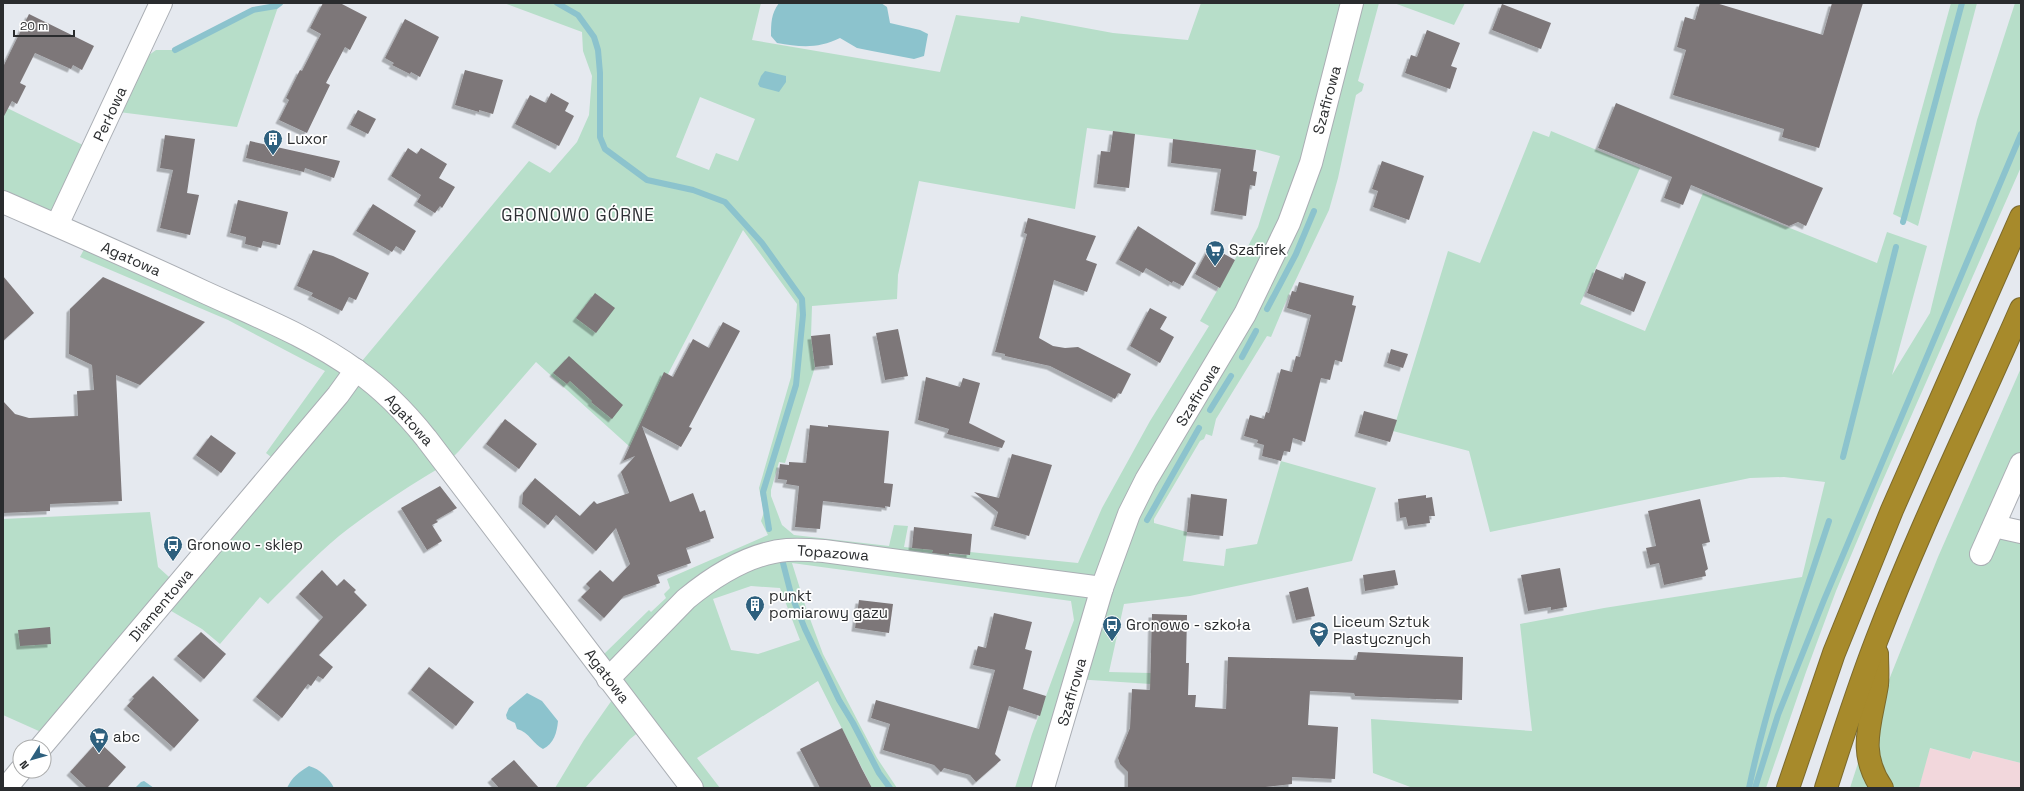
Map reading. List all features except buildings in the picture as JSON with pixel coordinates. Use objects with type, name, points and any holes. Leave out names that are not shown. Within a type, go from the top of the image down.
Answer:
[{"type":"highway","points":[[1788,788],[1834,653],[1892,510],[2021,217]]},
{"type":"highway","points":[[1826,788],[1846,724],[1877,639],[1932,507],[2021,309]]},
{"type":"highway","points":[[1877,639],[1877,683],[1867,735],[1867,749],[1873,772],[1882,788]]},
{"type":"street","name":"Perłowa","points":[[57,225],[161,3]]},
{"type":"street","name":"Szafirowa","points":[[1043,788],[1102,588],[1121,535],[1140,491],[1241,320],[1281,243],[1299,199],[1311,163],[1352,3]]},
{"type":"street","name":"Agatowa","points":[[3,202],[257,316],[326,351],[356,370],[392,400],[426,438],[692,788]]},
{"type":"street","name":"Diamentowa","points":[[48,739],[338,395],[356,370]]},
{"type":"street","points":[[1981,554],[2021,464]]},
{"type":"street","points":[[1994,526],[2021,532]]},
{"type":"street","name":"Topazowa","points":[[608,679],[686,598],[700,587],[751,559],[778,551],[824,550],[1102,588]]},
{"type":"street","points":[[6,788],[13,779]]},
{"type":"shaded area","points":[[1929,748],[1971,759],[1973,751],[2021,763],[2021,788],[1919,788]]},
{"type":"green space","points":[[504,3],[761,3],[752,40],[940,72],[956,15],[1019,23],[1021,16],[1113,33],[1188,40],[1201,3],[1379,3],[1358,81],[1364,84],[1362,91],[1356,95],[1338,178],[1329,210],[1290,292],[1271,337],[1267,336],[1216,419],[1212,436],[1206,434],[1204,439],[1200,441],[1154,519],[1154,523],[1187,532],[1183,561],[1224,566],[1226,549],[1257,544],[1281,461],[1376,488],[1352,561],[1190,596],[1124,604],[1109,672],[1151,673],[1151,684],[1075,679],[1043,788],[1015,788],[1032,734],[1074,620],[1071,601],[792,563],[806,608],[823,654],[877,758],[897,788],[872,788],[818,681],[697,758],[720,788],[692,788],[645,727],[630,739],[585,788],[555,788],[584,740],[612,700],[603,655],[649,610],[651,612],[666,598],[664,594],[670,588],[667,579],[768,535],[761,521],[764,512],[759,488],[791,377],[797,304],[743,230],[630,447],[536,362],[459,451],[454,456],[449,450],[446,464],[391,498],[339,536],[268,604],[260,597],[220,644],[202,629],[161,605],[50,736],[3,715],[3,519],[150,512],[158,567],[178,585],[280,464],[266,453],[325,371],[228,320],[80,257],[89,240],[362,361],[529,161],[550,173],[577,142],[589,115],[592,76],[583,51],[582,32]],"holes":[[[700,97],[755,119],[738,161],[716,153],[709,170],[676,157]],[[1087,128],[1258,150],[1280,156],[1258,227],[1244,254],[1239,252],[1200,321],[1209,326],[1150,421],[1102,508],[1078,563],[970,552],[969,555],[933,553],[933,550],[904,547],[908,526],[894,525],[889,546],[794,535],[782,525],[771,496],[771,490],[779,462],[785,463],[815,367],[811,336],[812,306],[897,299],[898,275],[919,181],[1075,209]],[[751,586],[780,588],[800,640],[758,654],[731,650],[713,599]]]},
{"type":"green space","points":[[1394,3],[1465,3],[1454,25]]},
{"type":"green space","points":[[1951,3],[1977,3],[1918,226],[1893,214]]},
{"type":"green space","points":[[2015,3],[2021,3],[2021,167],[1879,489],[1836,591],[1766,788],[1413,788],[1373,773],[1371,719],[1532,731],[1520,624],[1604,608],[1802,577],[1825,482],[1784,477],[1750,478],[1490,532],[1469,451],[1393,431],[1448,251],[1480,263],[1533,131],[1549,137],[1551,131],[1640,168],[1580,304],[1645,331],[1703,193],[1877,263],[1887,232],[1927,246],[1892,375],[1930,313],[1977,120]]},
{"type":"green space","points":[[279,4],[237,127],[111,111],[132,67],[156,50],[175,50],[253,10]]},
{"type":"green space","points":[[3,106],[93,150],[57,225],[3,202]]},
{"type":"green space","points":[[2021,368],[2021,464],[1994,525],[2021,532],[2021,763],[1973,751],[1970,759],[1930,748],[1919,788],[1850,788],[1867,735],[1938,557]]},
{"type":"water","points":[[779,3],[881,3],[887,7],[890,23],[920,30],[928,34],[924,56],[914,59],[857,48],[840,38],[832,42],[809,46],[777,43],[771,36],[771,27],[773,15]]},
{"type":"water","points":[[765,71],[786,76],[786,82],[779,92],[760,87],[758,84]]},
{"type":"water","points":[[527,693],[542,701],[558,721],[557,729],[552,741],[543,749],[525,733],[517,729],[515,723],[507,719],[506,715],[509,708]]},
{"type":"water","points":[[309,766],[324,774],[334,788],[287,788],[296,775]]},
{"type":"water","points":[[144,781],[154,788],[135,788]]},
{"type":"waterway","points":[[175,50],[253,10],[276,6],[280,3]]},
{"type":"waterway","points":[[557,3],[578,15],[594,37],[598,50],[600,73],[600,137],[605,149],[647,180],[693,190],[725,202],[762,243],[802,299],[803,315],[796,385],[763,492],[769,529]]},
{"type":"waterway","points":[[1903,222],[1962,3]]},
{"type":"waterway","points":[[1755,788],[1778,715],[1824,600],[2021,134]]},
{"type":"waterway","points":[[1267,309],[1296,254],[1314,211]]},
{"type":"waterway","points":[[1843,457],[1896,247]]},
{"type":"waterway","points":[[1242,357],[1256,331]]},
{"type":"waterway","points":[[1210,410],[1231,376]]},
{"type":"waterway","points":[[1147,520],[1199,428]]},
{"type":"waterway","points":[[1749,788],[1765,720],[1829,521]]},
{"type":"waterway","points":[[783,563],[791,594],[805,629],[839,700],[853,723],[879,773],[890,788]]},
{"type":"place","name":"Luxor","points":[[273,156]]},
{"type":"place","name":"Szafirek","points":[[1215,267]]},
{"type":"place","name":"Gronowo - sklep","points":[[173,562]]},
{"type":"place","name":"punkt pomiarowy gazu","points":[[755,622]]},
{"type":"place","name":"Gronowo - szkoła","points":[[1112,642]]},
{"type":"place","name":"Liceum Sztuk Plastycznych","points":[[1319,648]]},
{"type":"place","name":"abc","points":[[99,754]]},
{"type":"district","name":"GRONOWO GÓRNE","points":[[578,215]]}]
